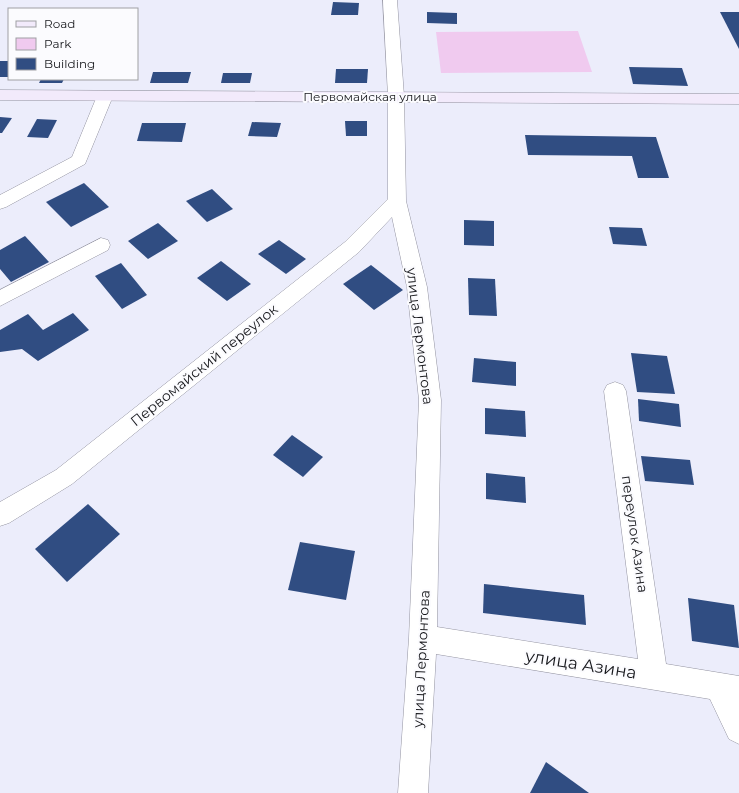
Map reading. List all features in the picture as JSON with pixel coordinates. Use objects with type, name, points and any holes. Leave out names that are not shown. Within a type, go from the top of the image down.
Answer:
[{"type":"street","name":"улица Лермонтова","points":[[390,0],[396,96],[397,201],[417,287],[430,400],[423,638],[413,793]]},
{"type":"street","name":"Первомайская улица","points":[[0,95],[739,99]]},
{"type":"street","points":[[0,203],[79,160],[105,96]]},
{"type":"street","name":"Первомайский переулок","points":[[0,515],[64,477],[352,247],[397,201]]},
{"type":"street","points":[[0,299],[101,245]]},
{"type":"street","name":"переулок Азина","points":[[615,391],[654,676]]},
{"type":"street","name":"улица Азина","points":[[423,638],[729,689]]},
{"type":"street","points":[[729,689],[739,729]]},
{"type":"green space","points":[[578,31],[592,72],[441,73],[436,32]]},
{"type":"building","points":[[333,2],[359,3],[358,15],[331,15]]},
{"type":"building","points":[[427,12],[457,13],[457,24],[427,23]]},
{"type":"building","points":[[720,12],[739,12],[739,49]]},
{"type":"building","points":[[0,61],[8,61],[8,77],[0,77]]},
{"type":"building","points":[[629,67],[682,68],[688,86],[633,84]]},
{"type":"building","points":[[336,69],[368,69],[367,83],[335,83]]},
{"type":"building","points":[[153,72],[191,72],[188,83],[150,83]]},
{"type":"building","points":[[223,73],[252,73],[250,83],[221,83]]},
{"type":"building","points":[[40,80],[64,80],[62,83],[39,83]]},
{"type":"building","points":[[0,117],[12,118],[2,133],[0,133]]},
{"type":"building","points":[[37,119],[57,120],[48,138],[27,137]]},
{"type":"building","points":[[345,121],[367,121],[367,136],[346,136]]},
{"type":"building","points":[[252,122],[281,123],[277,137],[248,136]]},
{"type":"building","points":[[142,123],[186,123],[182,142],[137,141]]},
{"type":"building","points":[[525,135],[656,137],[669,178],[638,178],[632,156],[528,155]]},
{"type":"building","points":[[84,183],[109,207],[71,227],[46,202]]},
{"type":"building","points":[[212,189],[233,209],[207,222],[186,201]]},
{"type":"building","points":[[464,220],[494,221],[494,246],[464,245]]},
{"type":"building","points":[[158,223],[178,241],[148,259],[128,241]]},
{"type":"building","points":[[609,227],[642,228],[647,246],[613,244]]},
{"type":"building","points":[[25,236],[49,262],[11,282],[0,269],[0,250]]},
{"type":"building","points":[[279,240],[306,259],[286,274],[258,254]]},
{"type":"building","points":[[221,261],[251,284],[227,301],[197,278]]},
{"type":"building","points":[[121,263],[147,295],[122,309],[95,276]]},
{"type":"building","points":[[371,265],[403,290],[374,310],[343,284]]},
{"type":"building","points":[[468,278],[495,279],[497,316],[469,315]]},
{"type":"building","points":[[73,313],[89,330],[38,361],[22,349],[0,352],[0,330],[28,314],[43,330]]},
{"type":"building","points":[[631,353],[667,356],[675,394],[637,392]]},
{"type":"building","points":[[474,358],[516,362],[516,386],[472,382]]},
{"type":"building","points":[[638,399],[679,404],[681,427],[639,421]]},
{"type":"building","points":[[485,408],[525,411],[526,437],[485,434]]},
{"type":"building","points":[[292,435],[323,457],[303,477],[273,455]]},
{"type":"building","points":[[641,456],[690,460],[694,485],[645,481]]},
{"type":"building","points":[[486,473],[525,477],[526,503],[486,499]]},
{"type":"building","points":[[88,504],[120,534],[67,582],[35,549]]},
{"type":"building","points":[[300,542],[355,551],[346,600],[288,590]]},
{"type":"building","points":[[484,584],[584,595],[586,625],[483,613]]},
{"type":"building","points":[[688,598],[734,605],[739,648],[692,641]]},
{"type":"building","points":[[546,762],[589,793],[530,793]]}]
